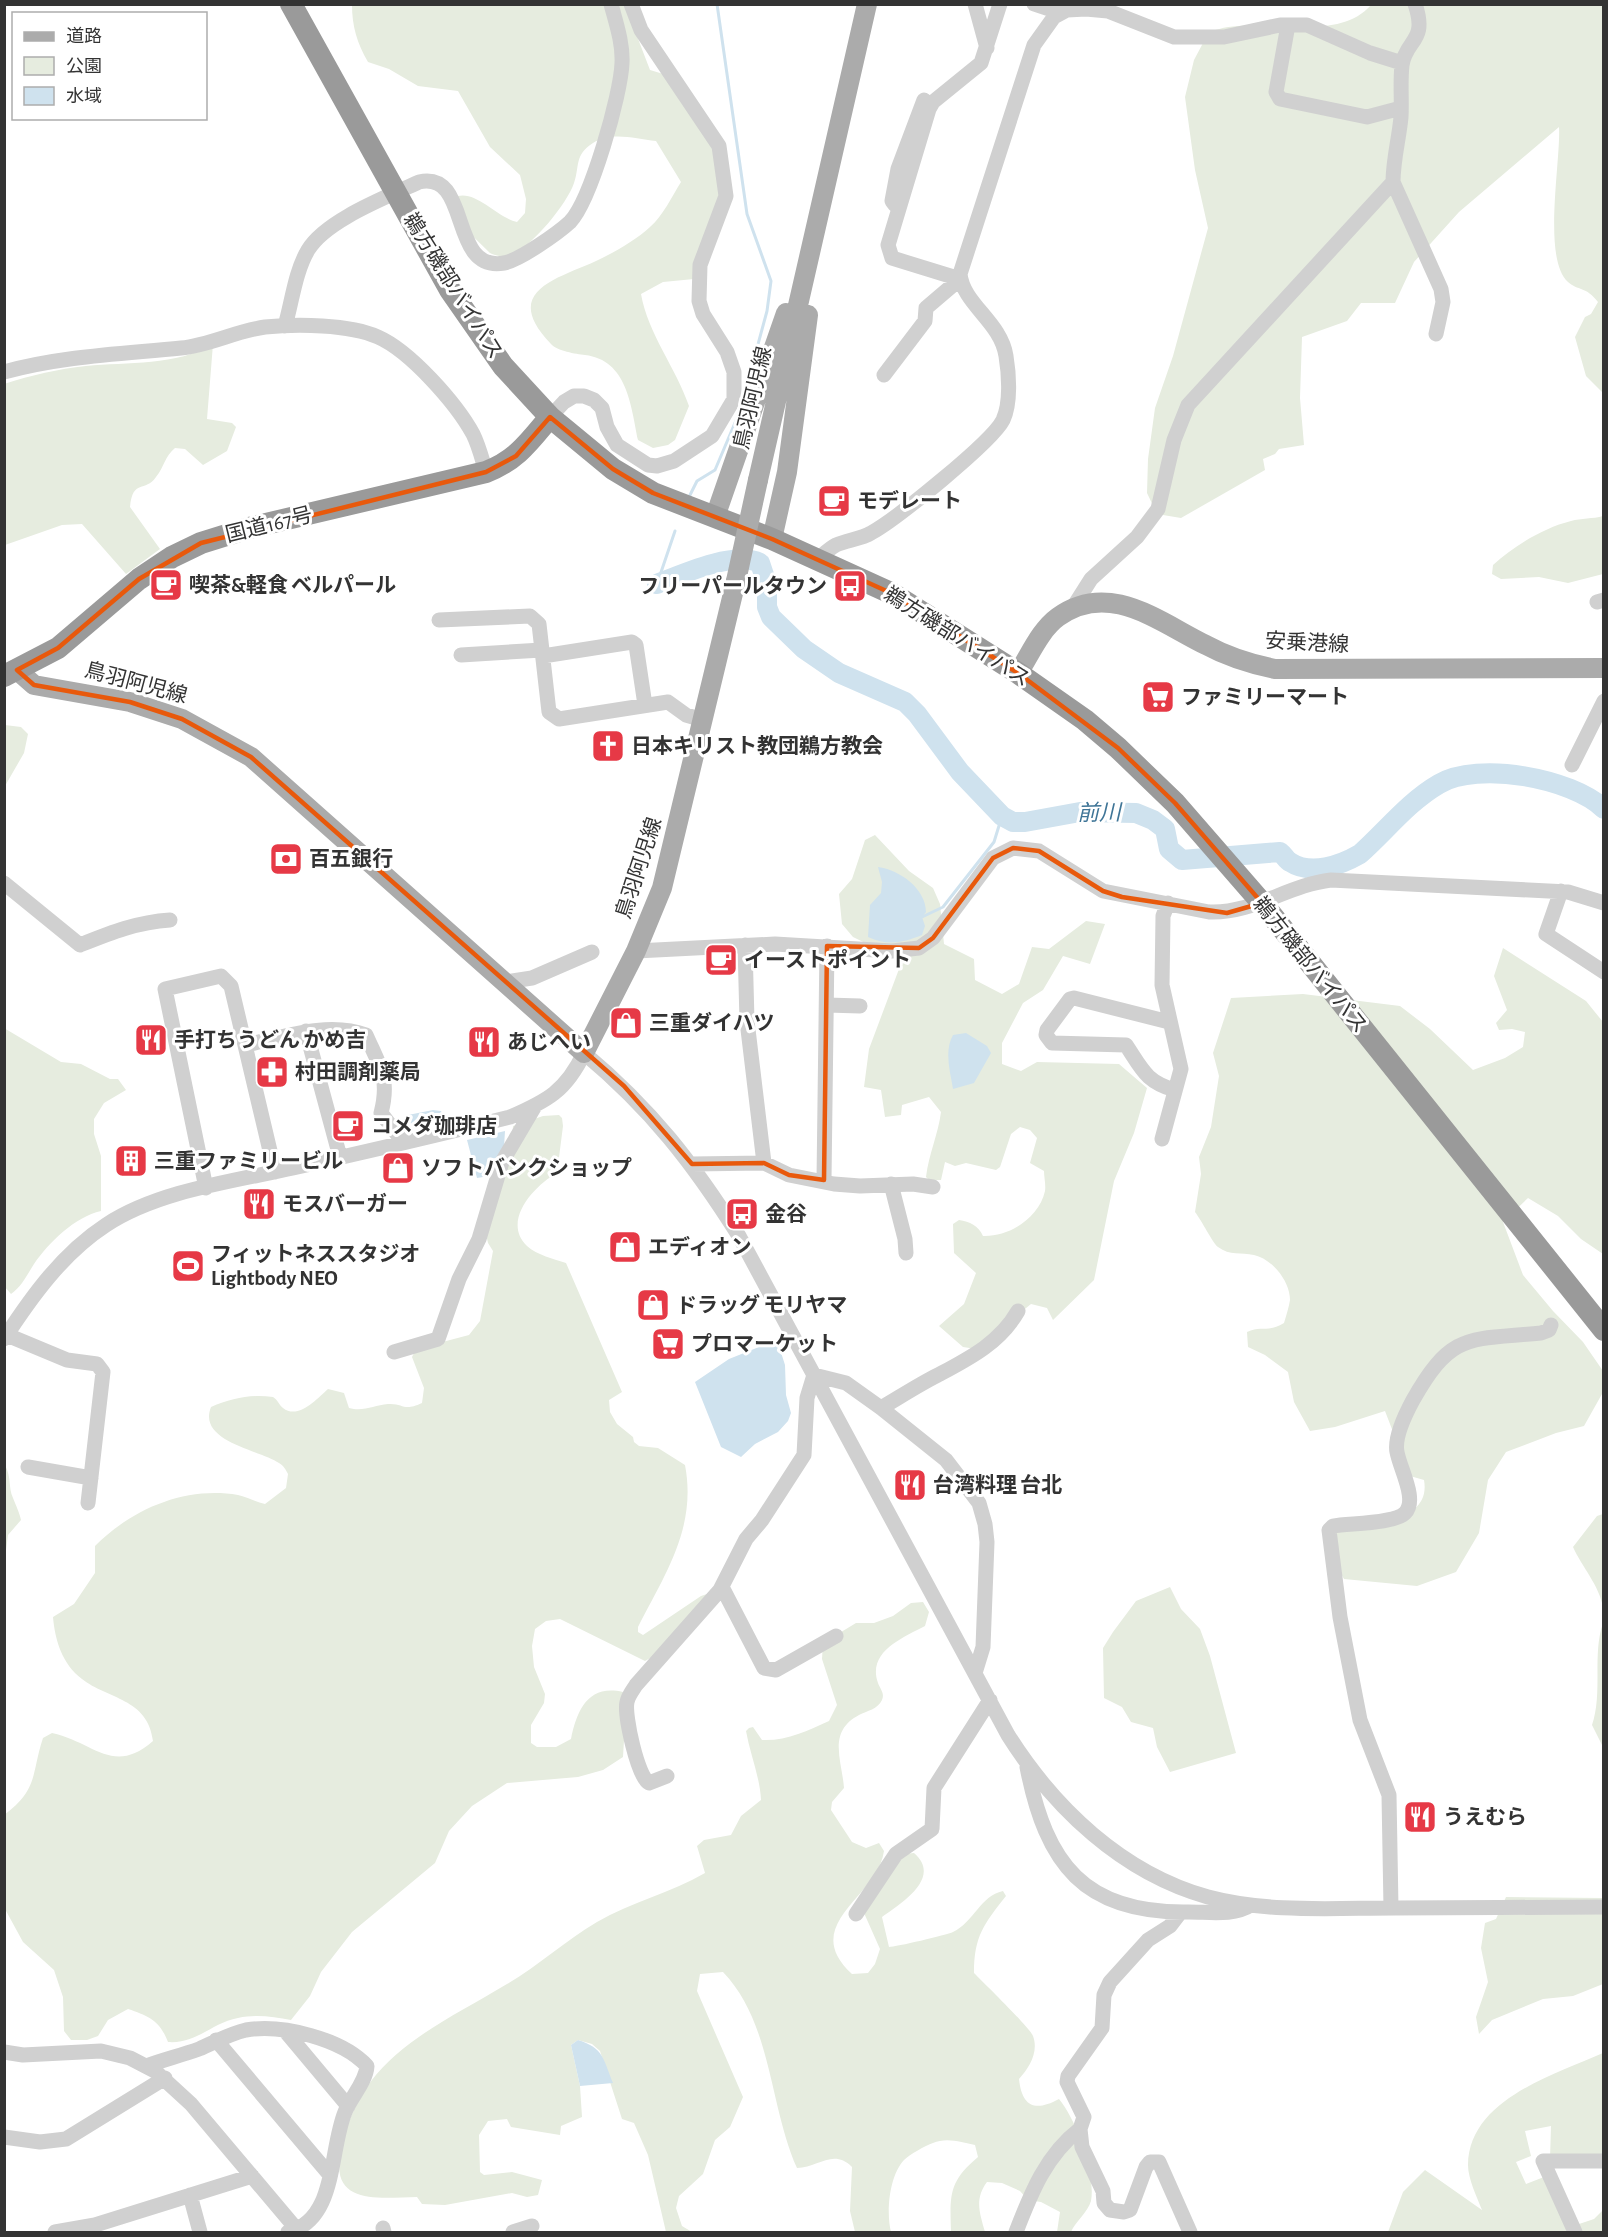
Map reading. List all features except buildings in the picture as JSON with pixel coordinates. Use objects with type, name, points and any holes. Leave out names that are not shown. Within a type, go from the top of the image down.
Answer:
[{"type":"highway","name":"鵜方磯部バイパス","points":[[291,4],[450,290],[503,366],[550,417],[613,469],[653,494],[772,539],[893,594],[1018,673],[1084,720],[1118,748],[1175,803],[1262,903],[1604,1330]]},
{"type":"highway","name":"国道167号","points":[[11,673],[58,648],[134,583],[172,557],[201,543],[249,528],[486,472],[507,464],[550,417]]},
{"type":"main road","name":"鳥羽阿児線","points":[[11,673],[34,685],[102,696],[174,716],[251,757],[584,1053],[636,951],[662,888],[673,850],[867,4]]},
{"type":"main road","points":[[716,518],[819,217]]},
{"type":"main road","points":[[772,539],[787,472],[819,217]]},
{"type":"main road","name":"安乗港線","points":[[1018,673],[1047,628],[1072,609],[1086,603],[1101,602],[1128,605],[1232,658],[1275,669],[1604,668]]},
{"type":"street","points":[[285,326],[302,263],[315,240],[337,223],[419,182],[439,184],[450,194],[461,229],[476,254],[496,263],[513,260],[571,221],[581,204],[605,138],[621,78],[621,44],[611,4]]},
{"type":"street","points":[[550,417],[564,402],[574,396],[585,396],[594,400],[602,408],[607,427],[617,445],[648,465],[657,466],[674,461],[712,436],[734,399],[734,372],[731,362],[699,302],[699,266],[726,196],[718,146],[641,30],[631,4]]},
{"type":"street","points":[[975,4],[987,48]]},
{"type":"street","points":[[960,279],[890,255],[888,245],[929,109],[933,102],[981,63],[1000,4]]},
{"type":"street","points":[[1034,4],[1061,13]]},
{"type":"street","points":[[1415,4],[1420,26],[1418,36],[1402,63],[1401,108],[1393,182],[1442,288],[1443,302],[1436,334]]},
{"type":"street","points":[[818,559],[835,546],[870,534],[895,516],[973,452],[1002,420],[1006,407],[1008,367],[1002,341],[996,329],[961,285],[960,279],[1005,129],[1034,45],[1054,16],[1076,9],[1108,11],[1174,36],[1204,38],[1288,25],[1307,25],[1370,54],[1402,63]]},
{"type":"street","points":[[1288,25],[1276,92],[1280,99],[1367,117],[1401,108]]},
{"type":"street","points":[[1072,609],[1091,579],[1137,537],[1158,509],[1174,440],[1188,405],[1393,182]]},
{"type":"street","points":[[892,350],[916,315],[960,279]]},
{"type":"street","points":[[884,375],[925,321],[926,308]]},
{"type":"street","points":[[4,372],[61,358],[182,348],[249,330],[285,326],[360,331],[378,337],[397,348],[437,387],[464,419],[474,436],[486,472]]},
{"type":"street","points":[[439,620],[530,616],[539,624],[549,712],[552,717],[559,719],[668,702],[686,715],[704,720]]},
{"type":"street","points":[[461,655],[542,653],[632,642],[636,645],[645,705]]},
{"type":"street","points":[[1572,765],[1604,701]]},
{"type":"street","points":[[636,951],[745,945],[827,946],[892,951],[919,948],[933,938],[993,858],[1013,848],[1039,851],[1103,891],[1227,913],[1262,903],[1283,891],[1311,882],[1331,880],[1561,891],[1604,903]]},
{"type":"street","points":[[4,883],[80,945],[137,924],[170,920]]},
{"type":"street","points":[[1561,891],[1546,934],[1604,972]]},
{"type":"street","points":[[1162,1139],[1181,1069],[1162,985],[1163,916],[1168,903]]},
{"type":"street","points":[[745,945],[747,1021],[764,1163]]},
{"type":"street","points":[[825,1180],[827,946]]},
{"type":"street","points":[[505,982],[532,978],[592,952]]},
{"type":"street","points":[[206,1188],[165,989],[222,976],[231,986],[275,1172]]},
{"type":"street","points":[[1169,1022],[1081,997],[1070,999],[1047,1030],[1046,1035],[1052,1043],[1126,1045],[1150,1080],[1156,1085],[1175,1090]]},
{"type":"street","points":[[827,1005],[861,1006]]},
{"type":"street","points":[[246,1045],[306,1031],[354,1030],[366,1035],[385,1080],[386,1092],[381,1113],[403,1142]]},
{"type":"street","points":[[306,1031],[340,1157]]},
{"type":"street","points":[[88,1503],[103,1372],[101,1367],[97,1364],[67,1360],[6,1337],[41,1286],[79,1245],[132,1211],[206,1188],[510,1117],[535,1106],[564,1087],[584,1053],[624,1086],[692,1164],[739,1236],[975,1673],[1027,1764],[1051,1795],[1111,1848],[1162,1879],[1208,1897],[1252,1905],[1392,1908],[1604,1907]]},
{"type":"street","points":[[394,1352],[438,1339],[459,1279],[479,1239],[502,1162],[535,1106]]},
{"type":"street","points":[[692,1164],[764,1163],[789,1175],[861,1186],[913,1184],[933,1187]]},
{"type":"street","points":[[891,1184],[905,1239],[906,1253]]},
{"type":"street","points":[[881,1408],[937,1375],[975,1357],[1013,1319],[1018,1311]]},
{"type":"street","points":[[1392,1908],[1389,1795],[1360,1720],[1340,1617],[1329,1530],[1333,1526],[1400,1517],[1407,1511],[1410,1501],[1397,1445],[1407,1412],[1444,1354],[1476,1339],[1541,1333],[1551,1325]]},
{"type":"street","points":[[814,1375],[846,1383],[881,1408],[946,1461],[968,1486],[981,1509],[987,1533],[987,1554],[982,1647],[975,1673]]},
{"type":"street","points":[[668,1776],[649,1783],[642,1778],[631,1736],[627,1701],[636,1685],[722,1587],[746,1539],[762,1520],[804,1455],[807,1398],[814,1375]]},
{"type":"street","points":[[28,1467],[91,1478]]},
{"type":"street","points":[[722,1587],[739,1614],[764,1668],[776,1670],[836,1636]]},
{"type":"street","points":[[856,1914],[897,1854],[932,1829],[934,1788],[990,1700]]},
{"type":"street","points":[[1027,1764],[1034,1800],[1043,1827],[1062,1864],[1073,1876],[1101,1895],[1140,1909],[1180,1913],[1241,1912],[1252,1905]]},
{"type":"street","points":[[1180,1913],[1170,1926],[1148,1940],[1106,1989],[1102,2028],[1068,2076],[1067,2082],[1084,2117],[1080,2129],[1082,2147],[1103,2191],[1104,2203],[1110,2210],[1124,2212],[1130,2210],[1146,2167],[1155,2161],[1164,2167],[1190,2232]]},
{"type":"street","points":[[4,2052],[23,2055],[101,2051],[146,2066],[165,2078],[191,2104],[252,2176],[295,2232],[306,2226],[326,2195],[338,2134],[348,2106],[367,2074],[367,2066],[359,2058],[335,2043],[286,2032],[249,2030],[146,2066]]},
{"type":"street","points":[[286,2032],[348,2106]]},
{"type":"street","points":[[216,2040],[329,2174]]},
{"type":"street","points":[[4,2137],[40,2142],[66,2139],[165,2078]]},
{"type":"street","points":[[1016,2232],[1037,2180],[1070,2136],[1080,2129]]},
{"type":"street","points":[[1575,2232],[1542,2161],[1604,2161]]},
{"type":"street","points":[[55,2232],[97,2229],[190,2195],[252,2176]]},
{"type":"street","points":[[190,2195],[200,2232]]},
{"type":"street","points":[[513,2232],[532,2226]]},
{"type":"highlighted area","points":[[550,417],[613,469],[653,493],[772,539],[893,594],[1018,673],[1118,748],[1175,803],[1262,903],[1227,913],[1122,897],[1103,891],[1039,851],[1013,848],[993,858],[933,938],[919,948],[827,946],[824,1180],[789,1175],[764,1163],[692,1164],[624,1086],[251,757],[182,719],[130,702],[34,685],[17,670],[58,648],[139,579],[201,543],[486,472],[516,456]]},
{"type":"green space","points":[[352,5],[625,5],[650,70],[670,76],[713,145],[722,196],[694,279],[663,282],[641,294],[656,337],[689,406],[675,440],[668,445],[653,448],[638,440],[625,386],[610,365],[599,359],[558,349],[537,326],[531,311],[533,299],[540,289],[551,281],[624,246],[644,232],[659,217],[681,182],[656,141],[608,137],[587,147],[580,156],[570,192],[548,223],[530,242],[512,255],[492,254],[450,214],[453,198],[469,196],[477,199],[517,222],[525,213],[526,199],[520,175],[490,147],[458,91],[418,86],[389,69],[368,62],[356,34]]},
{"type":"green space","points":[[1371,5],[1603,5],[1603,393],[1586,376],[1575,337],[1585,317],[1591,314],[1598,302],[1590,293],[1568,282],[1560,270],[1556,253],[1554,209],[1559,127],[1459,212],[1414,262],[1395,303],[1361,303],[1347,321],[1302,337],[1300,398],[1304,445],[1279,449],[1275,454],[1263,459],[1265,470],[1181,518],[1157,514],[1147,493],[1148,459],[1155,408],[1173,356],[1208,228],[1195,170],[1185,97],[1194,60],[1203,43],[1215,30],[1254,25],[1319,27],[1338,24],[1356,17]]},
{"type":"green space","points":[[213,344],[207,419],[232,423],[236,427],[227,451],[203,465],[185,449],[175,448],[152,482],[134,492],[130,507],[160,549],[126,574],[82,524],[62,525],[5,545],[4,384],[76,367],[168,360],[199,351]]},
{"type":"green space","points":[[1603,516],[1603,574],[1568,583],[1539,577],[1501,579],[1492,574],[1493,565],[1510,551],[1540,533],[1571,521]]},
{"type":"green space","points":[[5,725],[21,727],[28,734],[24,753],[5,786]]},
{"type":"green space","points":[[875,835],[909,871],[933,888],[940,904],[944,944],[974,959],[975,980],[1002,994],[1019,984],[1032,947],[1049,949],[1086,921],[1105,924],[1090,964],[1063,956],[1043,990],[1023,1003],[1002,1043],[1002,1064],[1021,1071],[1037,1062],[1119,1064],[1147,1088],[1134,1133],[1114,1181],[1094,1280],[1053,1320],[1047,1308],[1031,1304],[976,1349],[963,1347],[939,1326],[964,1304],[976,1273],[954,1253],[953,1224],[959,1220],[970,1223],[979,1229],[983,1236],[1003,1233],[1022,1224],[1042,1201],[1045,1189],[1044,1171],[1030,1163],[1037,1138],[1030,1130],[1020,1127],[1011,1134],[1000,1167],[996,1170],[966,1163],[955,1166],[945,1162],[941,1180],[929,1180],[926,1177],[927,1168],[941,1112],[929,1097],[902,1105],[901,1115],[885,1117],[881,1090],[864,1087],[869,1049],[902,961],[853,937],[842,924],[839,894],[852,879],[865,840]]},
{"type":"green space","points":[[1503,948],[1586,1001],[1603,1022],[1603,1254],[1581,1239],[1558,1216],[1528,1198],[1503,1222],[1523,1275],[1583,1342],[1603,1371],[1602,1394],[1584,1426],[1556,1433],[1506,1452],[1488,1480],[1479,1533],[1456,1572],[1417,1586],[1344,1579],[1333,1560],[1334,1526],[1378,1522],[1407,1514],[1418,1506],[1424,1495],[1424,1480],[1410,1476],[1385,1411],[1335,1427],[1310,1431],[1294,1402],[1288,1372],[1265,1355],[1248,1347],[1247,1332],[1273,1328],[1284,1323],[1290,1300],[1283,1278],[1273,1266],[1261,1257],[1222,1250],[1213,1241],[1195,1212],[1201,1174],[1199,1157],[1211,1127],[1219,1076],[1213,1053],[1231,998],[1303,994],[1400,1006],[1430,1029],[1473,1070],[1505,1058],[1523,1047],[1525,1032],[1512,1029],[1499,1030],[1496,1023],[1507,1010],[1494,976]]},
{"type":"green space","points":[[4,1028],[61,1062],[81,1064],[110,1079],[118,1079],[126,1090],[104,1103],[94,1119],[94,1134],[101,1156],[101,1211],[72,1225],[55,1239],[11,1294],[4,1286]]},
{"type":"green space","points":[[559,1115],[563,1126],[557,1173],[539,1186],[524,1205],[519,1215],[520,1236],[527,1246],[536,1252],[566,1263],[622,1392],[609,1400],[610,1412],[617,1424],[633,1437],[634,1442],[639,1446],[658,1448],[685,1465],[688,1488],[683,1530],[668,1569],[638,1627],[638,1632],[643,1635],[701,1596],[710,1593],[652,1657],[645,1661],[560,1619],[546,1621],[535,1629],[532,1646],[534,1667],[545,1694],[544,1703],[531,1725],[531,1743],[537,1747],[556,1747],[571,1739],[577,1718],[586,1702],[601,1692],[623,1692],[626,1706],[623,1757],[603,1770],[578,1777],[507,1783],[472,1806],[449,1831],[435,1863],[352,1932],[321,1972],[310,1996],[291,2020],[258,2016],[238,2018],[220,2024],[196,2037],[168,2042],[153,2020],[128,2009],[108,2020],[98,2036],[87,2040],[71,2040],[64,2031],[63,1997],[54,1970],[23,1942],[5,1909],[4,1815],[29,1789],[43,1738],[52,1733],[67,1737],[103,1754],[115,1756],[126,1756],[139,1751],[153,1741],[150,1727],[135,1708],[92,1686],[69,1666],[58,1643],[53,1617],[74,1604],[95,1573],[95,1546],[126,1521],[143,1511],[179,1497],[198,1494],[238,1495],[265,1504],[286,1488],[288,1474],[280,1464],[233,1443],[213,1429],[209,1419],[211,1407],[226,1401],[265,1396],[273,1397],[283,1408],[295,1412],[313,1403],[328,1389],[344,1393],[349,1408],[354,1409],[388,1404],[411,1407],[422,1403],[424,1388],[412,1357],[416,1349],[469,1335],[480,1321],[493,1251],[488,1243],[485,1230],[512,1141],[513,1126],[543,1116]]},
{"type":"green space","points":[[5,1465],[21,1520],[8,1535],[5,1558]]},
{"type":"green space","points":[[1604,1514],[1603,1607],[1594,1584],[1573,1547],[1597,1516]]},
{"type":"green space","points":[[1170,1587],[1181,1609],[1200,1629],[1210,1656],[1236,1753],[1170,1772],[1157,1747],[1153,1728],[1131,1722],[1122,1707],[1104,1698],[1103,1648],[1136,1601]]},
{"type":"green space","points":[[923,1602],[929,1612],[925,1626],[889,1647],[877,1663],[876,1672],[883,1695],[882,1700],[875,1708],[849,1722],[840,1738],[839,1757],[844,1788],[832,1802],[831,1810],[852,1842],[866,1848],[879,1843],[884,1851],[879,1867],[869,1883],[837,1925],[833,1940],[838,1956],[852,1974],[868,1973],[875,1964],[880,1949],[864,1913],[904,1854],[914,1853],[922,1862],[924,1872],[921,1881],[908,1898],[882,1917],[889,1947],[953,1932],[960,1928],[988,1898],[1003,1891],[1006,1896],[986,1923],[978,1940],[974,1973],[1033,2036],[1034,2054],[1019,2079],[1023,2096],[1031,2104],[1037,2106],[1059,2099],[1078,2133],[1088,2162],[1092,2190],[1091,2201],[1087,2209],[1071,2232],[1057,2232],[1060,2212],[1041,2202],[1028,2200],[1020,2191],[1002,2183],[987,2182],[979,2201],[985,2232],[951,2232],[953,2190],[961,2174],[978,2157],[975,2145],[949,2140],[938,2141],[922,2148],[904,2160],[899,2167],[890,2195],[891,2232],[855,2232],[850,2211],[852,2167],[838,2159],[832,2159],[797,2168],[788,2144],[761,2040],[739,1992],[723,1972],[700,1974],[697,1991],[743,2097],[730,2127],[715,2140],[703,2174],[679,2196],[676,2208],[682,2226],[692,2232],[666,2232],[648,2155],[634,2123],[622,2119],[600,2051],[592,2044],[578,2040],[571,2045],[580,2086],[582,2117],[561,2126],[560,2135],[511,2127],[507,2119],[488,2121],[479,2135],[480,2172],[484,2175],[512,2172],[542,2180],[538,2195],[527,2197],[512,2193],[445,2205],[422,2204],[417,2197],[376,2198],[352,2192],[344,2184],[340,2173],[340,2157],[349,2123],[362,2095],[379,2071],[424,2033],[518,1977],[597,1922],[705,1873],[697,1846],[704,1840],[731,1835],[741,1816],[761,1800],[746,1731],[753,1727],[762,1740],[780,1739],[797,1735],[829,1721],[837,1705],[822,1659],[823,1643],[856,1623],[874,1623],[893,1616],[911,1603]]},
{"type":"green space","points":[[1603,1623],[1603,1747],[1592,1725],[1597,1700],[1598,1648]]},
{"type":"green space","points":[[1506,1897],[1603,1898],[1603,1984],[1573,1996],[1543,1999],[1492,2020],[1479,2034],[1476,2017],[1488,1982],[1481,1948],[1485,1923],[1496,1919]]},
{"type":"green space","points":[[1603,2053],[1603,2158],[1550,2159],[1551,2126],[1525,2131],[1531,2156],[1516,2162],[1526,2184],[1544,2177],[1567,2228],[1594,2219],[1603,2210],[1603,2232],[1388,2232],[1403,2192],[1425,2170],[1482,2210],[1471,2182],[1468,2165],[1472,2142],[1483,2123],[1498,2106],[1518,2092],[1561,2070]]},
{"type":"water","points":[[878,867],[903,876],[917,888],[925,904],[926,912],[922,917],[925,926],[922,935],[895,942],[882,942],[868,937],[870,905],[881,893],[882,882]]},
{"type":"water","points":[[966,1033],[987,1046],[991,1053],[974,1083],[953,1089],[948,1061],[950,1041],[953,1035]]},
{"type":"water","points":[[433,1110],[441,1111],[444,1117],[414,1125],[403,1119],[408,1115]]},
{"type":"water","points":[[505,1131],[504,1147],[489,1176],[477,1178],[467,1140]]},
{"type":"water","points":[[774,1341],[778,1343],[785,1365],[786,1395],[791,1413],[788,1421],[778,1432],[755,1444],[741,1457],[721,1447],[695,1382],[729,1359]]},
{"type":"water","points":[[578,2040],[598,2051],[613,2083],[580,2086],[571,2045]]},
{"type":"waterway","points":[[690,495],[697,481],[715,470],[740,411],[767,311],[771,281],[747,214],[717,4]]},
{"type":"waterway","points":[[657,584],[675,531]]},
{"type":"waterway","name":"前川","points":[[657,584],[723,561],[737,559],[760,563],[767,584],[767,607],[771,617],[804,649],[839,673],[905,702],[917,714],[960,772],[1002,816],[1013,822],[1080,812],[1136,813],[1153,820],[1165,829],[1169,849],[1182,860],[1280,852],[1298,866],[1316,869],[1344,862],[1360,854],[1417,799],[1439,784],[1456,777],[1500,774],[1548,781],[1589,798],[1604,809]]},
{"type":"waterway","points":[[922,917],[943,907],[994,842],[1002,816]]},
{"type":"place","name":"モデレート","points":[[834,501]]},
{"type":"place","name":"喫茶&軽食 ベルパール","points":[[166,585]]},
{"type":"place","name":"フリーパールタウン","points":[[850,586]]},
{"type":"place","name":"ファミリーマート","points":[[1158,697]]},
{"type":"place","name":"日本キリスト教団鵜方教会","points":[[608,746]]},
{"type":"place","name":"百五銀行","points":[[286,859]]},
{"type":"place","name":"イーストポイント","points":[[721,960]]},
{"type":"place","name":"三重ダイハツ","points":[[626,1023]]},
{"type":"place","name":"手打ちうどん かめ吉","points":[[151,1040]]},
{"type":"place","name":"あじへい","points":[[484,1042]]},
{"type":"place","name":"村田調剤薬局","points":[[272,1072]]},
{"type":"place","name":"コメダ珈琲店","points":[[348,1126]]},
{"type":"place","name":"三重ファミリービル","points":[[131,1161]]},
{"type":"place","name":"ソフトバンクショップ","points":[[398,1168]]},
{"type":"place","name":"モスバーガー","points":[[259,1204]]},
{"type":"place","name":"金谷","points":[[742,1214]]},
{"type":"place","name":"エディオン","points":[[625,1247]]},
{"type":"place","name":"フィットネススタジオ Lightbody NEO","points":[[188,1266]]},
{"type":"place","name":"ドラッグ モリヤマ","points":[[653,1305]]},
{"type":"place","name":"プロマーケット","points":[[668,1344]]},
{"type":"place","name":"台湾料理 台北","points":[[910,1485]]},
{"type":"place","name":"うえむら","points":[[1420,1817]]}]
